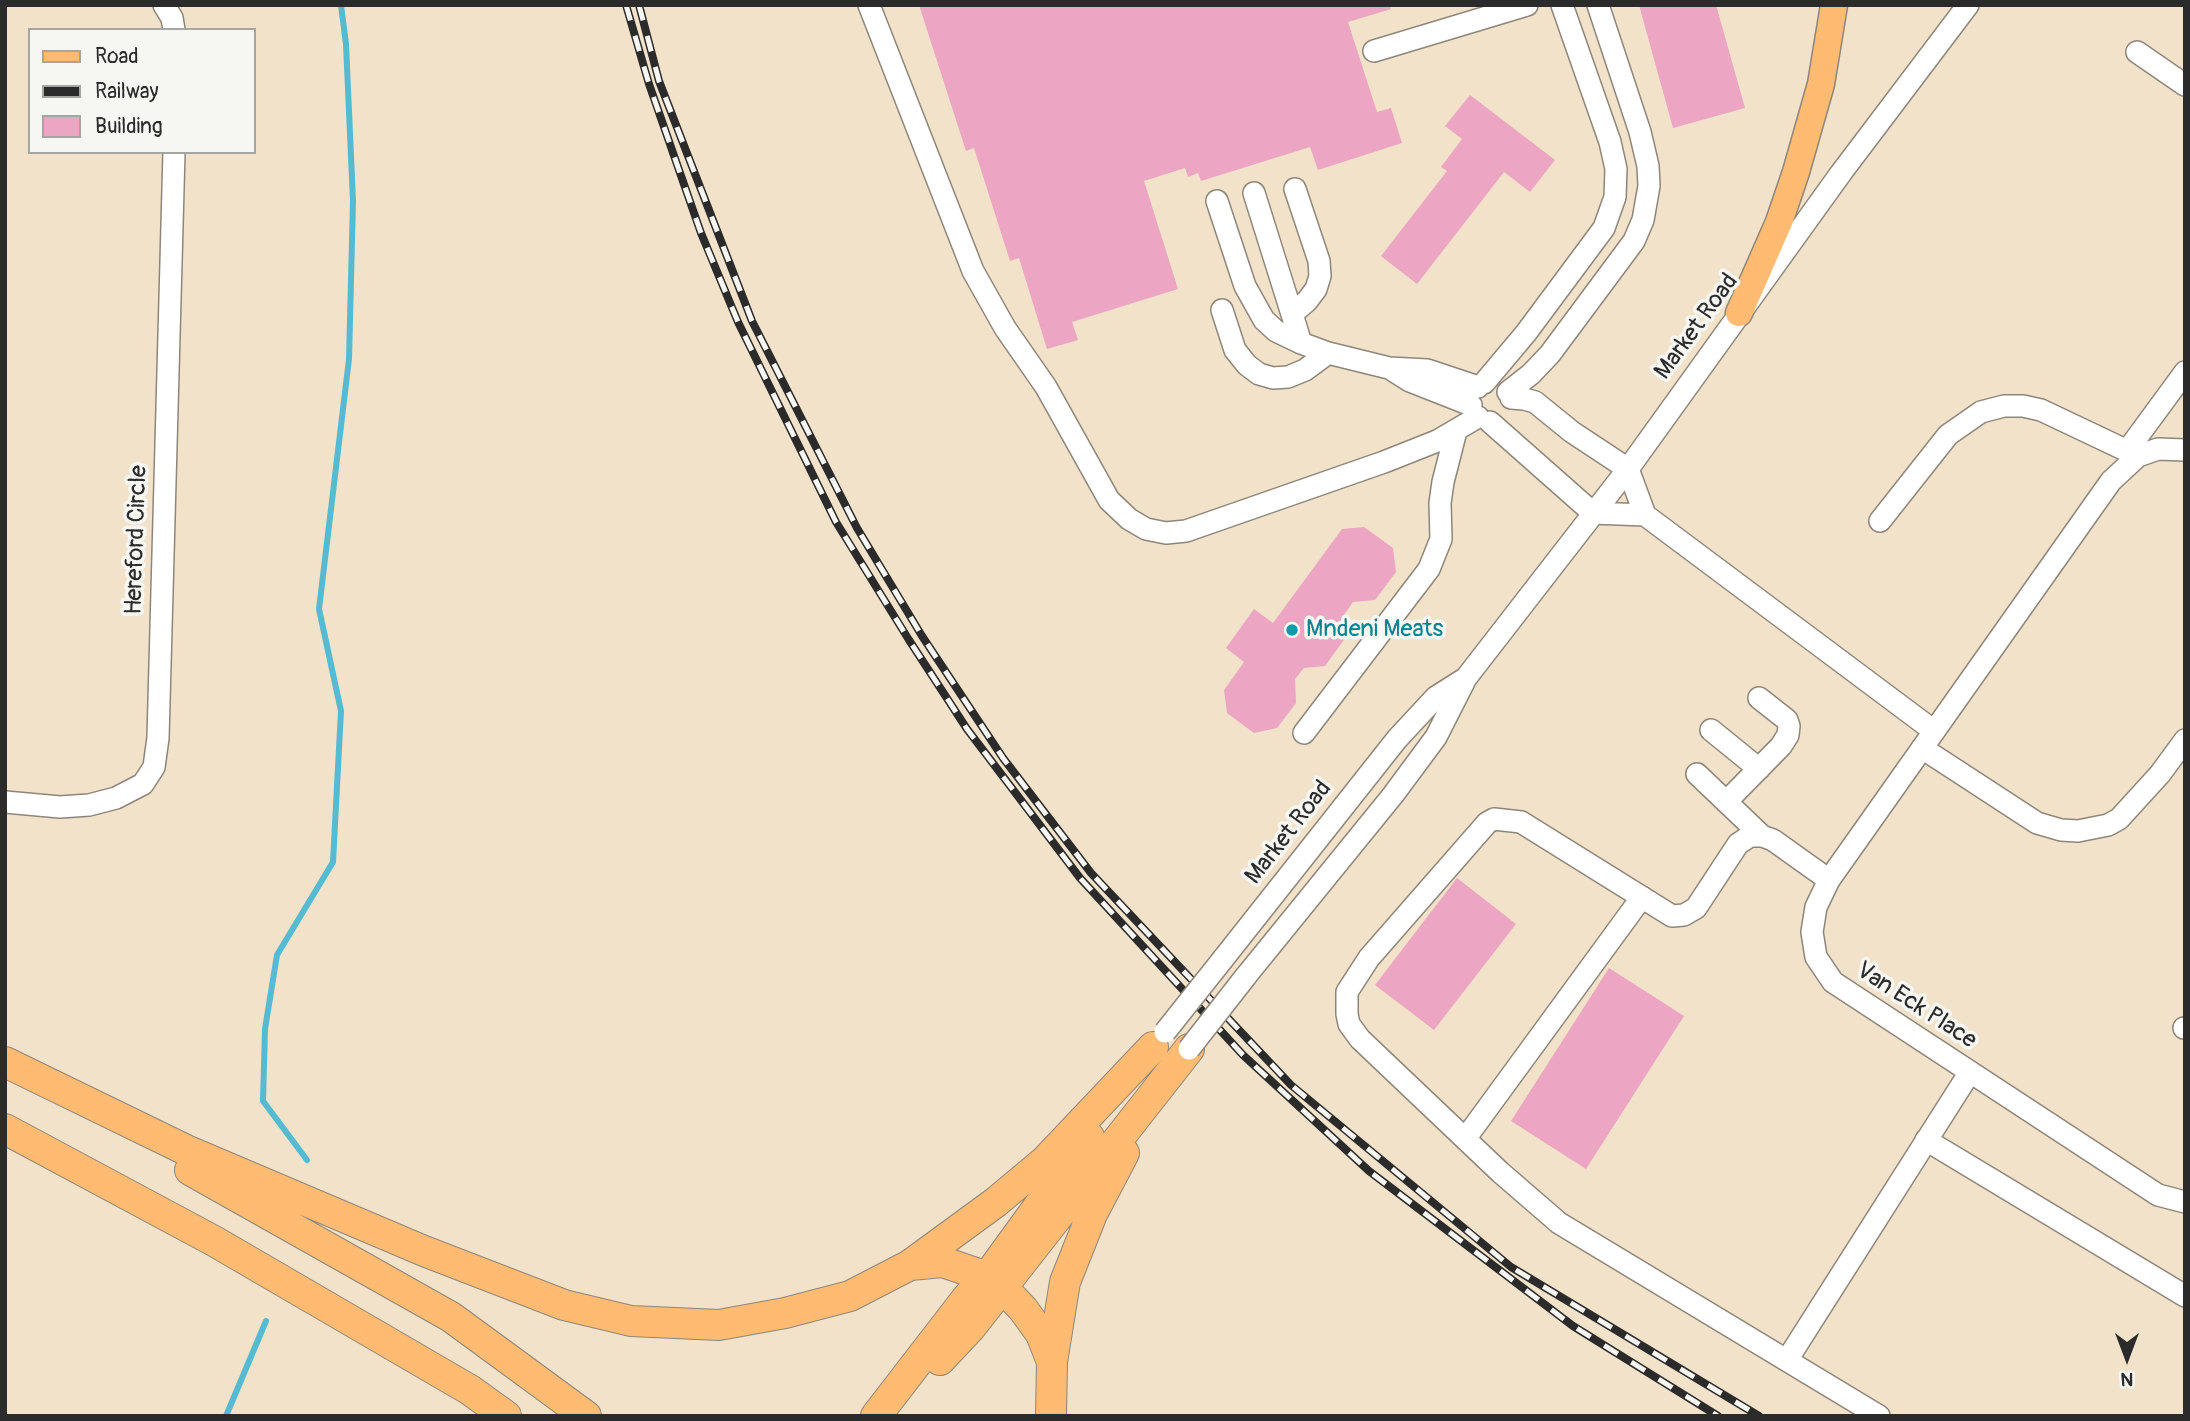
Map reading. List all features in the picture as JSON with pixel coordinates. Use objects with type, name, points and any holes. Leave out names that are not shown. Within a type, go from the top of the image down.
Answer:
[{"type":"highway","points":[[5,1062],[186,1150],[424,1251],[564,1305],[631,1321],[719,1325],[850,1296],[910,1265],[996,1202],[1170,1049]]},
{"type":"highway","points":[[897,1416],[940,1361],[971,1328],[995,1283],[1170,1049]]},
{"type":"highway","points":[[1051,1416],[1052,1362],[1065,1282],[1092,1214],[1126,1149],[1170,1049]]},
{"type":"highway","points":[[5,1069],[229,1191],[451,1317],[586,1416]]},
{"type":"highway","points":[[5,1129],[214,1241],[470,1390],[506,1416]]},
{"type":"highway","points":[[910,1265],[943,1262],[995,1283],[1023,1309],[1041,1334],[1052,1362]]},
{"type":"highway","points":[[876,1416],[967,1298],[995,1283]]},
{"type":"main road","points":[[1739,313],[1779,222],[1796,172],[1821,85],[1834,5]]},
{"type":"street","points":[[164,5],[172,18],[174,28]]},
{"type":"street","points":[[869,5],[973,271],[1005,328],[1046,387],[1109,500],[1129,519],[1146,529],[1166,533],[1186,531],[1384,462],[1456,432]]},
{"type":"street","points":[[1374,51],[1528,5]]},
{"type":"street","points":[[1480,403],[1526,334],[1604,228],[1615,197],[1616,183],[1610,142],[1562,5]]},
{"type":"street","points":[[1217,201],[1245,286],[1264,320],[1276,331],[1328,353],[1389,368],[1410,381],[1480,403],[1504,418],[1508,412],[1509,395],[1550,354],[1634,242],[1643,220],[1649,186],[1648,166],[1640,132],[1598,5]]},
{"type":"street","name":"Market Road","points":[[1170,1049],[1246,976],[1385,805],[1436,737],[1466,678],[1628,469],[1739,313],[1968,5]]},
{"type":"street","points":[[2137,52],[2185,85]]},
{"type":"street","name":"Hereford Circle","points":[[5,802],[60,807],[89,805],[116,798],[143,785],[154,766],[158,738],[174,154]]},
{"type":"street","points":[[1292,314],[1317,289],[1321,275],[1319,261],[1295,189]]},
{"type":"street","points":[[1254,193],[1301,343]]},
{"type":"street","points":[[1577,266],[1602,286]]},
{"type":"street","points":[[1222,310],[1236,350],[1247,365],[1259,374],[1273,378],[1288,377],[1306,370],[1328,353]]},
{"type":"street","name":"Van Eck Place","points":[[2184,1207],[2158,1195],[1833,982],[1816,957],[1812,932],[1816,907],[1829,880],[2111,481],[2133,454],[2185,372]]},
{"type":"street","points":[[1304,733],[1429,569],[1441,539],[1442,493],[1456,432],[1497,383],[1509,395],[1535,402],[1572,432],[1628,469],[1645,515],[2037,823],[2061,831],[2078,831],[2101,827],[2119,819],[2160,774],[2185,740]]},
{"type":"street","points":[[1480,403],[1593,513],[1645,515]]},
{"type":"street","points":[[1880,521],[1948,435],[1981,412],[2004,406],[2041,410],[2133,454],[2158,449],[2185,450]]},
{"type":"street","name":"Market Road","points":[[1170,1049],[1223,959],[1397,739],[1436,697],[1466,678]]},
{"type":"street","points":[[1726,802],[1788,736],[1787,720],[1759,698]]},
{"type":"street","points":[[1711,730],[1759,769]]},
{"type":"street","points":[[1697,774],[1762,836]]},
{"type":"street","points":[[1829,880],[1773,840],[1750,836],[1738,844],[1696,908],[1684,915],[1672,916],[1521,821],[1494,818],[1487,822],[1368,958],[1346,992],[1346,1014],[1349,1024],[1360,1039],[1500,1172],[1559,1223],[1879,1416]]},
{"type":"street","points":[[1465,1139],[1642,897]]},
{"type":"street","points":[[1787,1360],[1970,1072]]},
{"type":"street","points":[[1926,1140],[2185,1296]]},
{"type":"building","points":[[919,5],[1390,5],[1391,9],[1348,22],[1377,112],[1391,108],[1402,143],[1318,170],[1310,147],[1201,181],[1198,173],[1188,177],[1185,168],[1144,181],[1178,289],[1072,322],[1078,340],[1047,349],[1019,258],[1010,261],[974,148],[966,151]]},
{"type":"building","points":[[1639,5],[1716,5],[1745,108],[1673,128]]},
{"type":"building","points":[[1470,95],[1555,160],[1530,192],[1504,172],[1417,284],[1381,256],[1447,171],[1441,167],[1462,139],[1445,126]]},
{"type":"building","name":"Mndeni Meats","points":[[1364,527],[1393,548],[1396,572],[1375,600],[1353,602],[1344,615],[1346,637],[1325,666],[1304,668],[1295,679],[1296,703],[1277,728],[1254,733],[1227,713],[1224,690],[1244,662],[1226,648],[1254,609],[1273,623],[1342,529]]},
{"type":"building","points":[[1457,878],[1516,924],[1434,1030],[1375,985]]},
{"type":"building","points":[[1609,968],[1684,1016],[1586,1169],[1511,1121]]},
{"type":"waterway","points":[[307,1160],[263,1101],[265,1029],[277,955],[333,862],[341,711],[319,609],[349,359],[353,201],[346,44],[341,5]]},
{"type":"waterway","points":[[226,1416],[266,1321]]},
{"type":"railway","points":[[626,5],[649,84],[701,233],[738,322],[836,522],[967,729],[1080,878],[1243,1055],[1369,1171],[1573,1326],[1718,1416]]},
{"type":"railway","points":[[639,5],[659,81],[752,321],[857,528],[922,636],[1003,758],[1091,873],[1291,1085],[1511,1267],[1759,1416]]},
{"type":"place","name":"Mndeni Meats","points":[[1292,630]]}]
